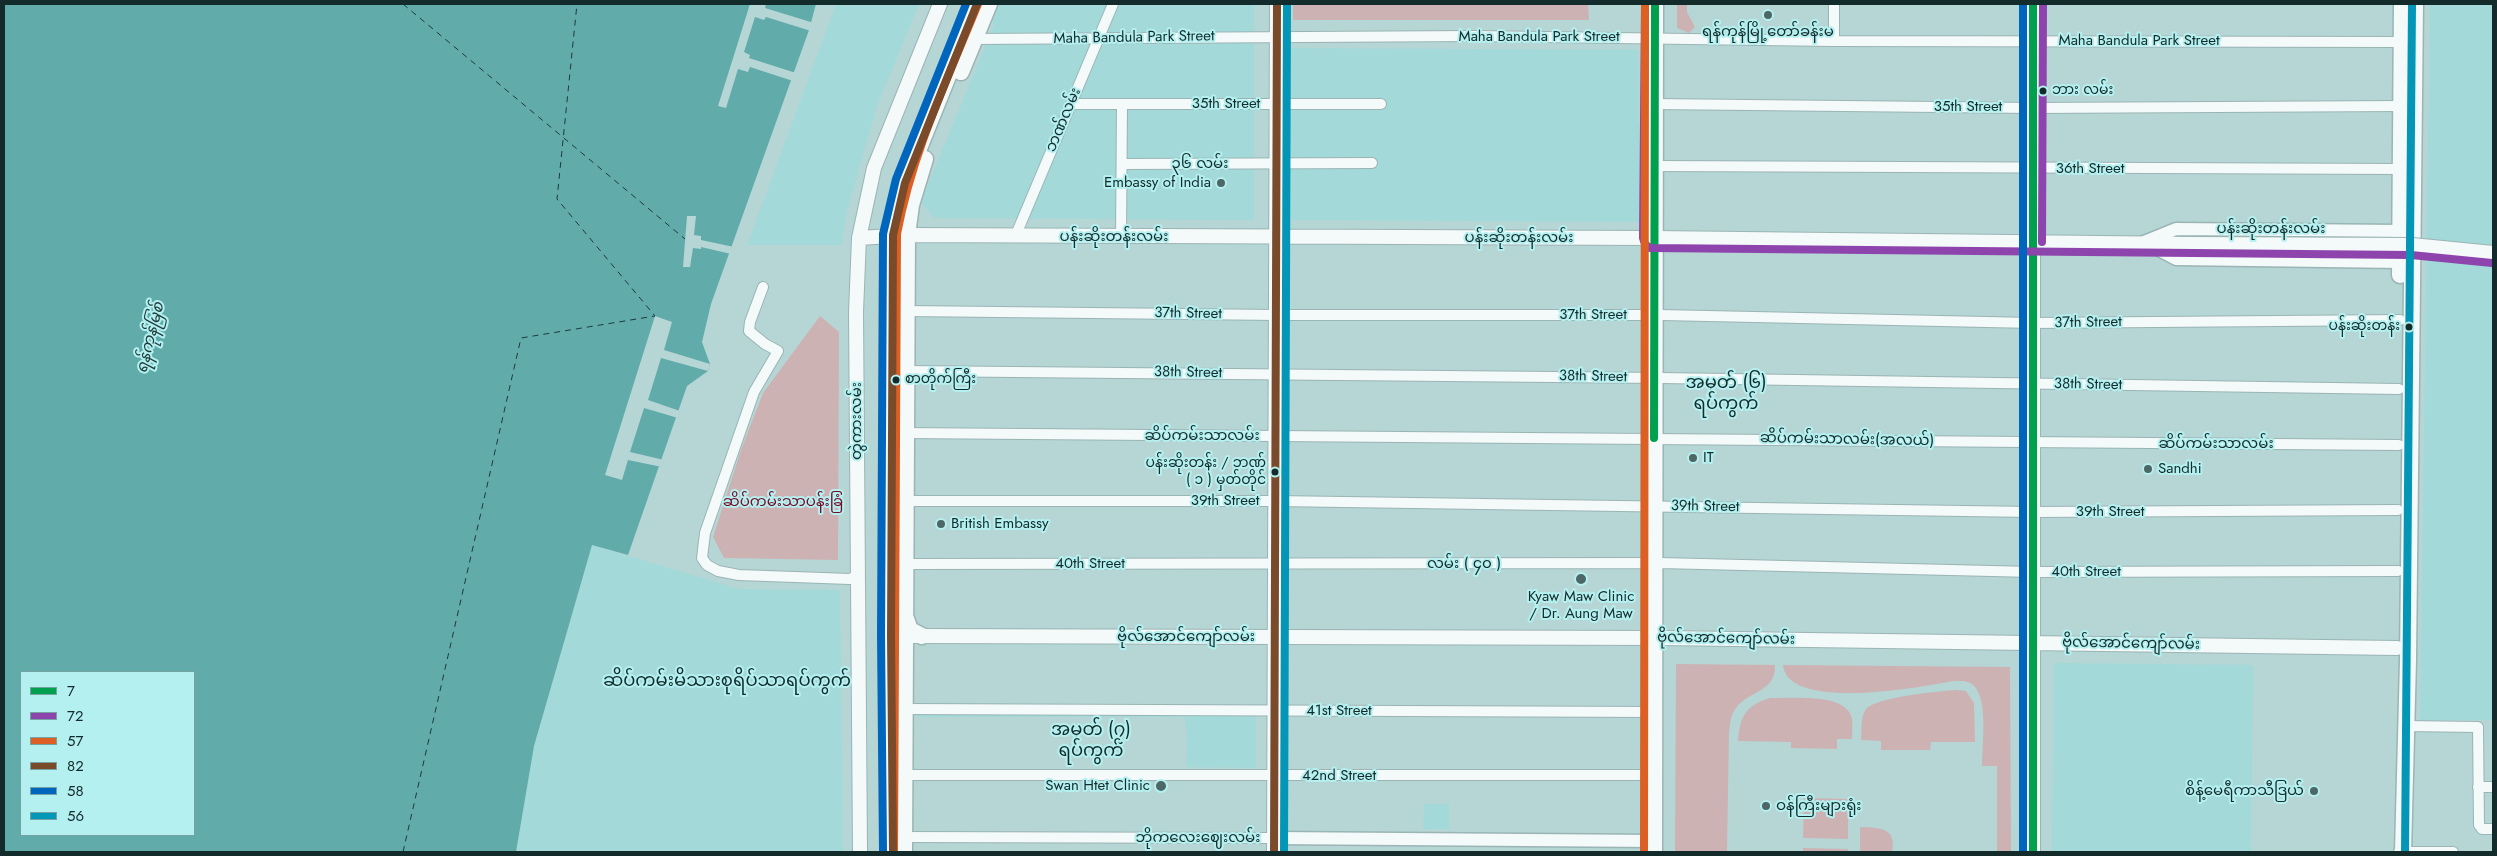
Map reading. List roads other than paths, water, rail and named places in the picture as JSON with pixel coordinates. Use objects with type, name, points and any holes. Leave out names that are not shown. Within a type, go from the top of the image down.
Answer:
[{"type":"main road","name":"တွဲကားလမ်း","points":[[860,852],[856,312],[859,238],[874,168],[940,4]]},
{"type":"main road","points":[[969,39],[976,4]]},
{"type":"main road","points":[[898,844],[900,235],[917,185],[932,125],[969,39],[989,4]]},
{"type":"main road","points":[[1274,845],[1278,164],[1277,4]]},
{"type":"main road","points":[[1654,847],[1654,638],[1658,507],[1658,316],[1653,238],[1657,166],[1655,4]]},
{"type":"main road","points":[[2033,4],[2033,852]]},
{"type":"main road","points":[[2402,4],[2401,169],[2407,190],[2400,231],[2399,389],[2403,435],[2398,510],[2403,852]]},
{"type":"main road","points":[[2401,656],[2407,190],[2415,4]]},
{"type":"main road","name":"ပန်းဆိုးတန်းလမ်း","points":[[859,238],[900,235],[2144,242],[2412,246],[2493,253]]},
{"type":"main road","points":[[899,433],[906,371],[906,311],[900,235]]},
{"type":"main road","points":[[898,500],[905,564],[905,614],[910,630],[922,636]]},
{"type":"main road","points":[[898,844],[904,775],[904,655],[898,635],[905,614]]},
{"type":"main road","name":"ဗိုလ်အောင်ကျော်လမ်း","points":[[898,635],[1654,638],[2032,642],[2401,656]]},
{"type":"main road","points":[[904,655],[911,642],[922,636]]},
{"type":"main road","points":[[2395,852],[2402,721]]},
{"type":"street","name":"ဘဏ်လမ်း","points":[[1015,237],[1113,4]]},
{"type":"street","points":[[1834,4],[1834,41]]},
{"type":"street","name":"Maha Bandula Park Street","points":[[969,39],[1277,36],[1834,41],[2402,42]]},
{"type":"street","name":"35th Street","points":[[1071,104],[1381,104]]},
{"type":"street","points":[[1121,237],[1122,104]]},
{"type":"street","name":"35th Street","points":[[1657,104],[2033,108],[2401,106]]},
{"type":"street","points":[[1278,164],[1372,163]]},
{"type":"street","name":"၃၆ လမ်း","points":[[1122,164],[1278,164]]},
{"type":"street","name":"36th Street","points":[[1657,166],[2401,169]]},
{"type":"street","name":"ပန်းဆိုးတန်းလမ်း","points":[[2144,242],[2176,229],[2400,231]]},
{"type":"street","points":[[2342,261],[2347,255],[2350,243],[2344,230]]},
{"type":"street","name":"ပန်းဆိုးတန်းလမ်း","points":[[2144,242],[2176,258],[2400,262]]},
{"type":"street","points":[[763,287],[750,322],[749,331],[765,344],[778,351],[754,392],[705,533],[702,558],[707,565],[718,571],[739,574],[850,579],[858,575]]},
{"type":"street","name":"37th Street","points":[[906,311],[1277,315],[1658,316],[2033,323],[2400,320]]},
{"type":"street","name":"38th Street","points":[[906,371],[1658,378],[2399,389]]},
{"type":"street","name":"ဆိပ်ကမ်းသာလမ်း","points":[[899,433],[1658,438]]},
{"type":"street","name":"ဆိပ်ကမ်းသာလမ်း","points":[[2032,442],[2403,435]]},
{"type":"street","name":"ဆိပ်ကမ်းသာလမ်း(အလယ်)","points":[[1658,438],[2032,442]]},
{"type":"street","name":"39th Street","points":[[898,500],[1275,501],[2032,512],[2398,510]]},
{"type":"street","name":"40th Street","points":[[1657,563],[2032,572],[2398,572]]},
{"type":"street","name":"လမ်း ( ၄၀ )","points":[[1275,564],[1657,563]]},
{"type":"street","name":"40th Street","points":[[905,564],[1275,564]]},
{"type":"street","name":"41st Street","points":[[904,709],[1654,712]]},
{"type":"street","points":[[2402,721],[2478,727],[2480,827],[2493,829]]},
{"type":"street","name":"42nd Street","points":[[904,775],[1654,775]]},
{"type":"street","points":[[2478,787],[2493,787]]},
{"type":"street","name":"ဘိုကလေးဈေးလမ်း","points":[[898,844],[1654,847]]},
{"type":"street","points":[[2395,852],[2453,852]]},
{"type":"water","name":"ရန်ကုန်မြစ်","points":[[4,4],[816,4],[809,30],[711,304],[702,342],[710,364],[708,371],[687,386],[628,555],[592,545],[534,746],[516,852],[4,852]]},
{"type":"place","name":"ရန်ကုန်မြို့တော်ခန်းမ","points":[[1768,15]]},
{"type":"place","name":"ဘား လမ်း","points":[[2043,91]]},
{"type":"place","name":"Embassy of India","points":[[1221,183]]},
{"type":"place","name":"ပန်းဆိုးတန်း","points":[[2409,327]]},
{"type":"place","name":"စာတိုက်ကြီး","points":[[896,380]]},
{"type":"place","name":"IT","points":[[1693,458]]},
{"type":"place","name":"Sandhi","points":[[2148,469]]},
{"type":"place","name":"ပန်းဆိုးတန်း / ဘဏ် ( ၁ ) မှတ်တိုင်","points":[[1275,472]]},
{"type":"place","name":"British Embassy","points":[[941,524]]},
{"type":"place","name":"Kyaw Maw Clinic / Dr. Aung Maw","points":[[1581,579]]},
{"type":"place","name":"Swan Htet Clinic","points":[[1161,786]]},
{"type":"place","name":"စိန့်မေရီကာသီဒြယ်","points":[[2314,791]]},
{"type":"place","name":"ဝန်ကြီးများရုံး","points":[[1766,806]]},
{"type":"district","name":"အမှတ် (၆) ရပ်ကွက်","points":[[1726,394]]},
{"type":"district","name":"ဆိပ်ကမ်းမိသားစုရိပ်သာရပ်ကွက်","points":[[727,682]]},
{"type":"district","name":"အမှတ် (၇) ရပ်ကွက်","points":[[1091,741]]},
{"type":"park label","name":"ဆိပ်ကမ်းသာပန်းခြံ","points":[[783,502]]}]
